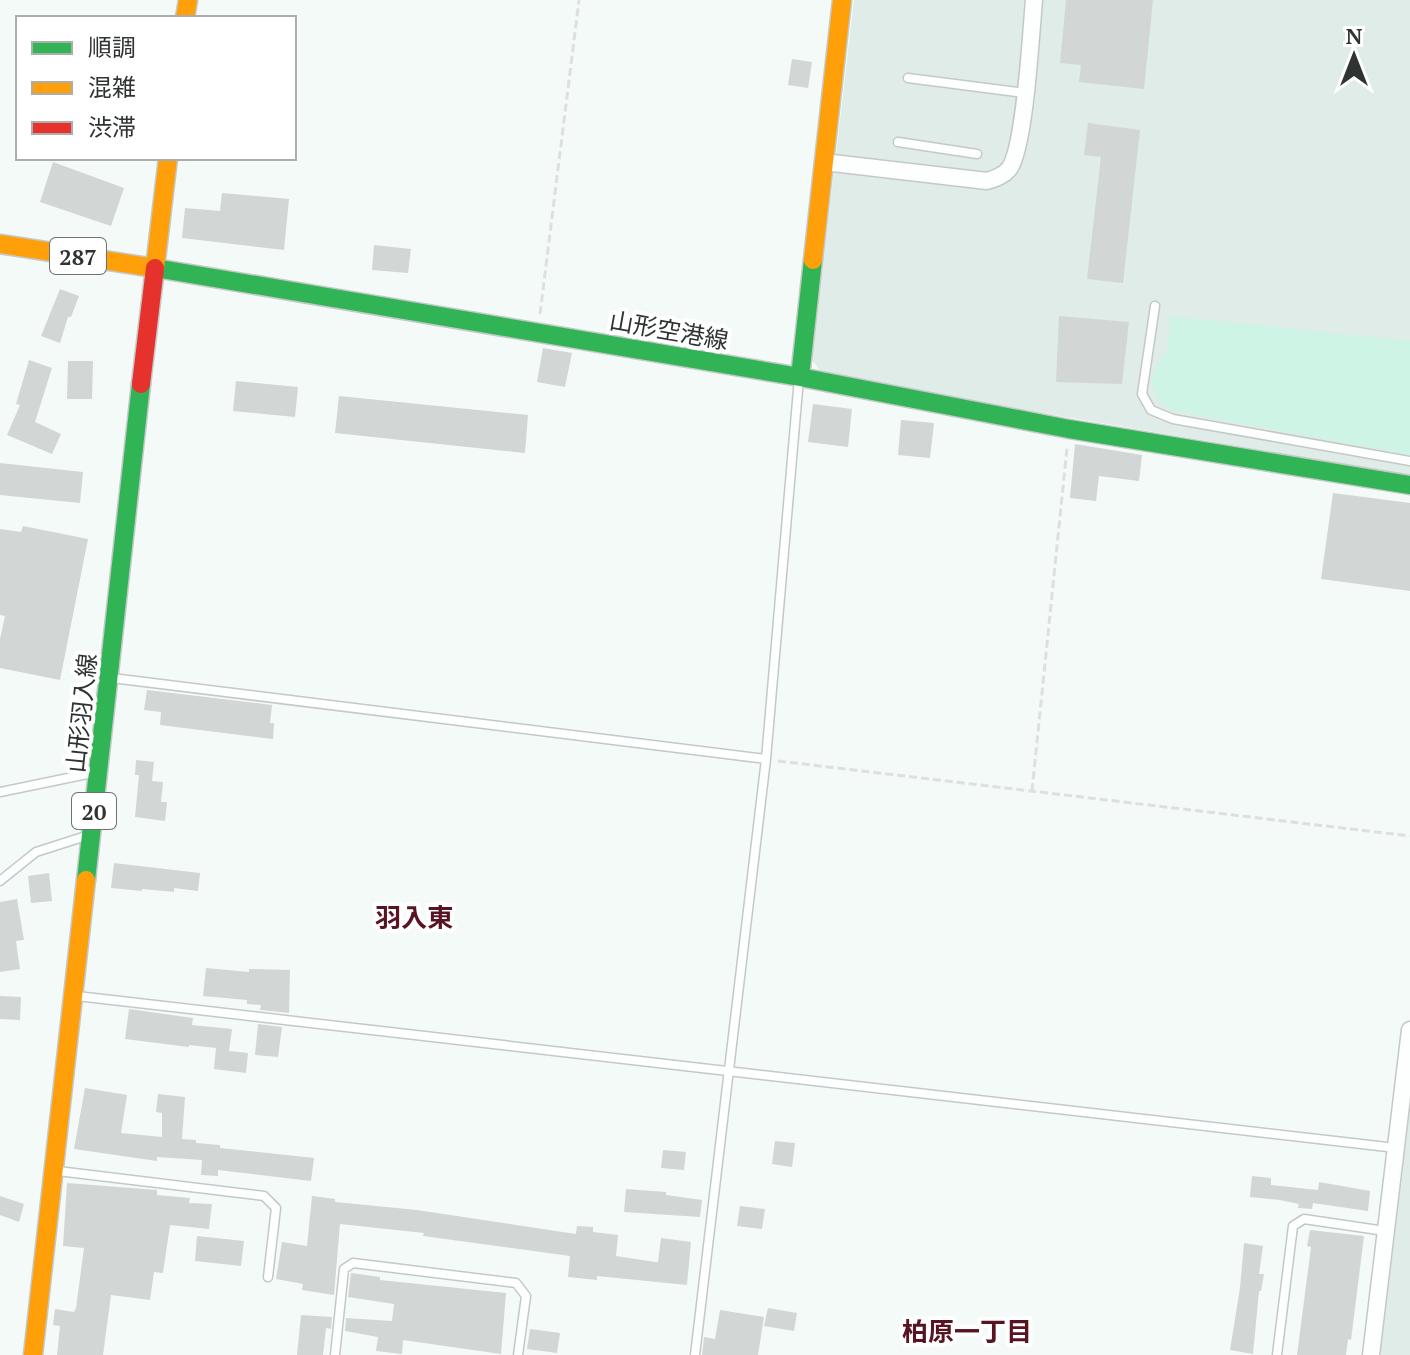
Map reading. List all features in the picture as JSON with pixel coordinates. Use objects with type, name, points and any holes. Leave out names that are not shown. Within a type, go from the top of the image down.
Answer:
[{"type":"main road","points":[[800,377],[842,0]]},
{"type":"main road","name":"山形羽入線","points":[[33,1355],[128,490],[168,160]]},
{"type":"main road","name":"287","points":[[0,244],[155,268]]},
{"type":"main road","name":"山形空港線","points":[[155,268],[538,331],[1069,429],[1410,485]]},
{"type":"street","points":[[824,162],[987,181],[1008,171],[1013,161],[1025,93],[1034,0]]},
{"type":"street","points":[[1371,1355],[1410,1030]]},
{"type":"lane","points":[[908,78],[1025,93]]},
{"type":"lane","points":[[898,142],[977,154]]},
{"type":"lane","points":[[1155,306],[1142,394],[1151,410],[1173,419],[1410,461]]},
{"type":"lane","points":[[695,1355],[766,759],[800,377]]},
{"type":"lane","points":[[109,678],[766,759]]},
{"type":"lane","points":[[0,792],[99,771]]},
{"type":"lane","points":[[0,881],[36,852],[92,834]]},
{"type":"lane","points":[[73,995],[1396,1148]]},
{"type":"lane","points":[[53,1171],[264,1196],[276,1208],[268,1277]]},
{"type":"lane","points":[[1277,1355],[1293,1226],[1304,1219],[1386,1231]]},
{"type":"lane","points":[[335,1355],[344,1269],[353,1263],[516,1283],[526,1296],[518,1355]]},
{"type":"path","points":[[538,331],[579,0]]},
{"type":"path","points":[[1032,791],[1069,429]]},
{"type":"path","points":[[766,759],[1410,836]]},
{"type":"shaded area","points":[[854,0],[1410,0],[1410,475],[824,376],[812,360]]},
{"type":"shaded area","points":[[1410,1081],[1410,1355],[1378,1355]]},
{"type":"green space","points":[[1170,316],[1410,341],[1410,455],[1174,411],[1158,399],[1152,385],[1155,369],[1167,353]]},
{"type":"building","points":[[1066,0],[1153,0],[1144,89],[1079,82],[1081,65],[1060,63]]},
{"type":"building","points":[[792,59],[812,62],[808,88],[788,85]]},
{"type":"building","points":[[1088,123],[1140,130],[1123,283],[1087,279],[1101,157],[1084,155]]},
{"type":"building","points":[[53,162],[124,188],[111,226],[40,202]]},
{"type":"building","points":[[222,193],[289,199],[284,250],[182,238],[185,208],[220,211]]},
{"type":"building","points":[[374,245],[411,249],[408,273],[372,270]]},
{"type":"building","points":[[60,289],[79,296],[60,343],[41,336]]},
{"type":"building","points":[[1059,316],[1129,322],[1122,384],[1056,382]]},
{"type":"building","points":[[543,348],[572,353],[565,387],[537,382]]},
{"type":"building","points":[[29,360],[52,368],[35,422],[61,434],[52,454],[7,435],[20,405],[16,404]]},
{"type":"building","points":[[68,361],[93,361],[92,399],[67,399]]},
{"type":"building","points":[[236,381],[298,387],[295,417],[233,411]]},
{"type":"building","points":[[339,396],[528,415],[525,453],[335,433]]},
{"type":"building","points":[[813,404],[852,409],[848,447],[808,442]]},
{"type":"building","points":[[901,420],[934,423],[930,458],[898,455]]},
{"type":"building","points":[[1075,444],[1142,455],[1139,481],[1099,476],[1096,501],[1070,498]]},
{"type":"building","points":[[0,463],[83,472],[80,503],[0,495]]},
{"type":"building","points":[[1333,493],[1410,503],[1410,591],[1321,579]]},
{"type":"building","points":[[23,526],[88,539],[60,680],[0,668],[0,639],[5,616],[0,615],[0,529],[21,532]]},
{"type":"building","points":[[147,690],[272,705],[270,723],[274,723],[273,739],[160,725],[161,712],[144,710]]},
{"type":"building","points":[[136,760],[154,762],[152,781],[163,782],[161,802],[167,802],[165,821],[135,817],[139,775],[135,775]]},
{"type":"building","points":[[114,863],[200,873],[198,891],[111,888]]},
{"type":"building","points":[[49,873],[52,901],[31,903],[28,876]]},
{"type":"building","points":[[17,899],[24,940],[16,941],[20,969],[0,972],[0,902]]},
{"type":"building","points":[[206,968],[249,972],[249,969],[290,970],[289,1013],[260,1010],[261,1005],[247,1004],[247,1000],[203,996]]},
{"type":"building","points":[[0,996],[21,997],[20,1020],[0,1019]]},
{"type":"building","points":[[129,1009],[193,1018],[192,1025],[232,1029],[229,1051],[248,1053],[246,1073],[214,1069],[216,1048],[125,1039]]},
{"type":"building","points":[[258,1024],[282,1027],[278,1057],[255,1055]]},
{"type":"building","points":[[85,1088],[127,1095],[121,1133],[162,1137],[162,1113],[156,1112],[158,1094],[185,1097],[182,1139],[220,1145],[220,1148],[314,1158],[311,1181],[218,1170],[218,1176],[201,1175],[202,1160],[157,1157],[157,1161],[74,1149]]},
{"type":"building","points":[[775,1141],[795,1143],[792,1167],[772,1164]]},
{"type":"building","points":[[663,1150],[686,1152],[684,1170],[661,1168]]},
{"type":"building","points":[[1252,1176],[1271,1178],[1271,1185],[1318,1190],[1319,1182],[1370,1191],[1368,1211],[1313,1203],[1312,1209],[1298,1208],[1299,1204],[1250,1197]]},
{"type":"building","points":[[67,1183],[157,1190],[157,1195],[190,1198],[189,1203],[212,1204],[209,1229],[170,1225],[163,1273],[154,1272],[150,1300],[111,1295],[103,1355],[57,1355],[60,1326],[53,1325],[55,1309],[74,1312],[76,1308],[84,1248],[63,1246]]},
{"type":"building","points":[[626,1189],[666,1192],[666,1195],[702,1200],[700,1217],[624,1212]]},
{"type":"building","points":[[0,1196],[24,1204],[19,1222],[0,1215]]},
{"type":"building","points":[[312,1196],[335,1199],[335,1202],[417,1210],[576,1234],[577,1226],[593,1227],[593,1232],[618,1235],[616,1256],[655,1262],[658,1262],[661,1238],[691,1242],[687,1285],[597,1276],[597,1280],[568,1277],[570,1256],[423,1236],[424,1233],[340,1224],[334,1295],[302,1290],[303,1284],[276,1279],[282,1242],[307,1246]]},
{"type":"building","points":[[740,1206],[765,1209],[762,1229],[737,1226]]},
{"type":"building","points":[[1310,1230],[1364,1236],[1351,1340],[1348,1339],[1346,1355],[1297,1355],[1311,1247],[1307,1246]]},
{"type":"building","points":[[197,1236],[244,1241],[241,1266],[195,1261]]},
{"type":"building","points":[[1244,1243],[1263,1246],[1259,1274],[1264,1274],[1259,1291],[1253,1354],[1230,1350]]},
{"type":"building","points":[[351,1273],[380,1277],[380,1280],[506,1293],[501,1354],[403,1340],[402,1354],[376,1351],[378,1337],[345,1331],[346,1318],[392,1321],[394,1304],[348,1297]]},
{"type":"building","points":[[768,1308],[797,1313],[794,1331],[764,1326]]},
{"type":"building","points":[[720,1310],[764,1317],[758,1355],[702,1355],[704,1337],[715,1339]]},
{"type":"building","points":[[301,1315],[332,1317],[331,1329],[326,1328],[323,1355],[297,1355]]},
{"type":"building","points":[[530,1329],[560,1333],[557,1353],[527,1349]]},
{"type":"traffic: fast","points":[[155,268],[800,377],[813,260]]},
{"type":"traffic: fast","points":[[800,377],[1069,429],[1410,485]]},
{"type":"traffic: fast","points":[[86,880],[141,384]]},
{"type":"traffic: slow","points":[[185,16],[188,0]]},
{"type":"traffic: slow","points":[[813,260],[842,0]]},
{"type":"traffic: slow","points":[[0,244],[155,268],[168,160]]},
{"type":"traffic: slow","points":[[33,1355],[86,880]]},
{"type":"traffic: jam","points":[[141,384],[155,268]]},
{"type":"district","name":"羽入東","points":[[414,917]]},
{"type":"district","name":"柏原一丁目","points":[[967,1331]]}]
